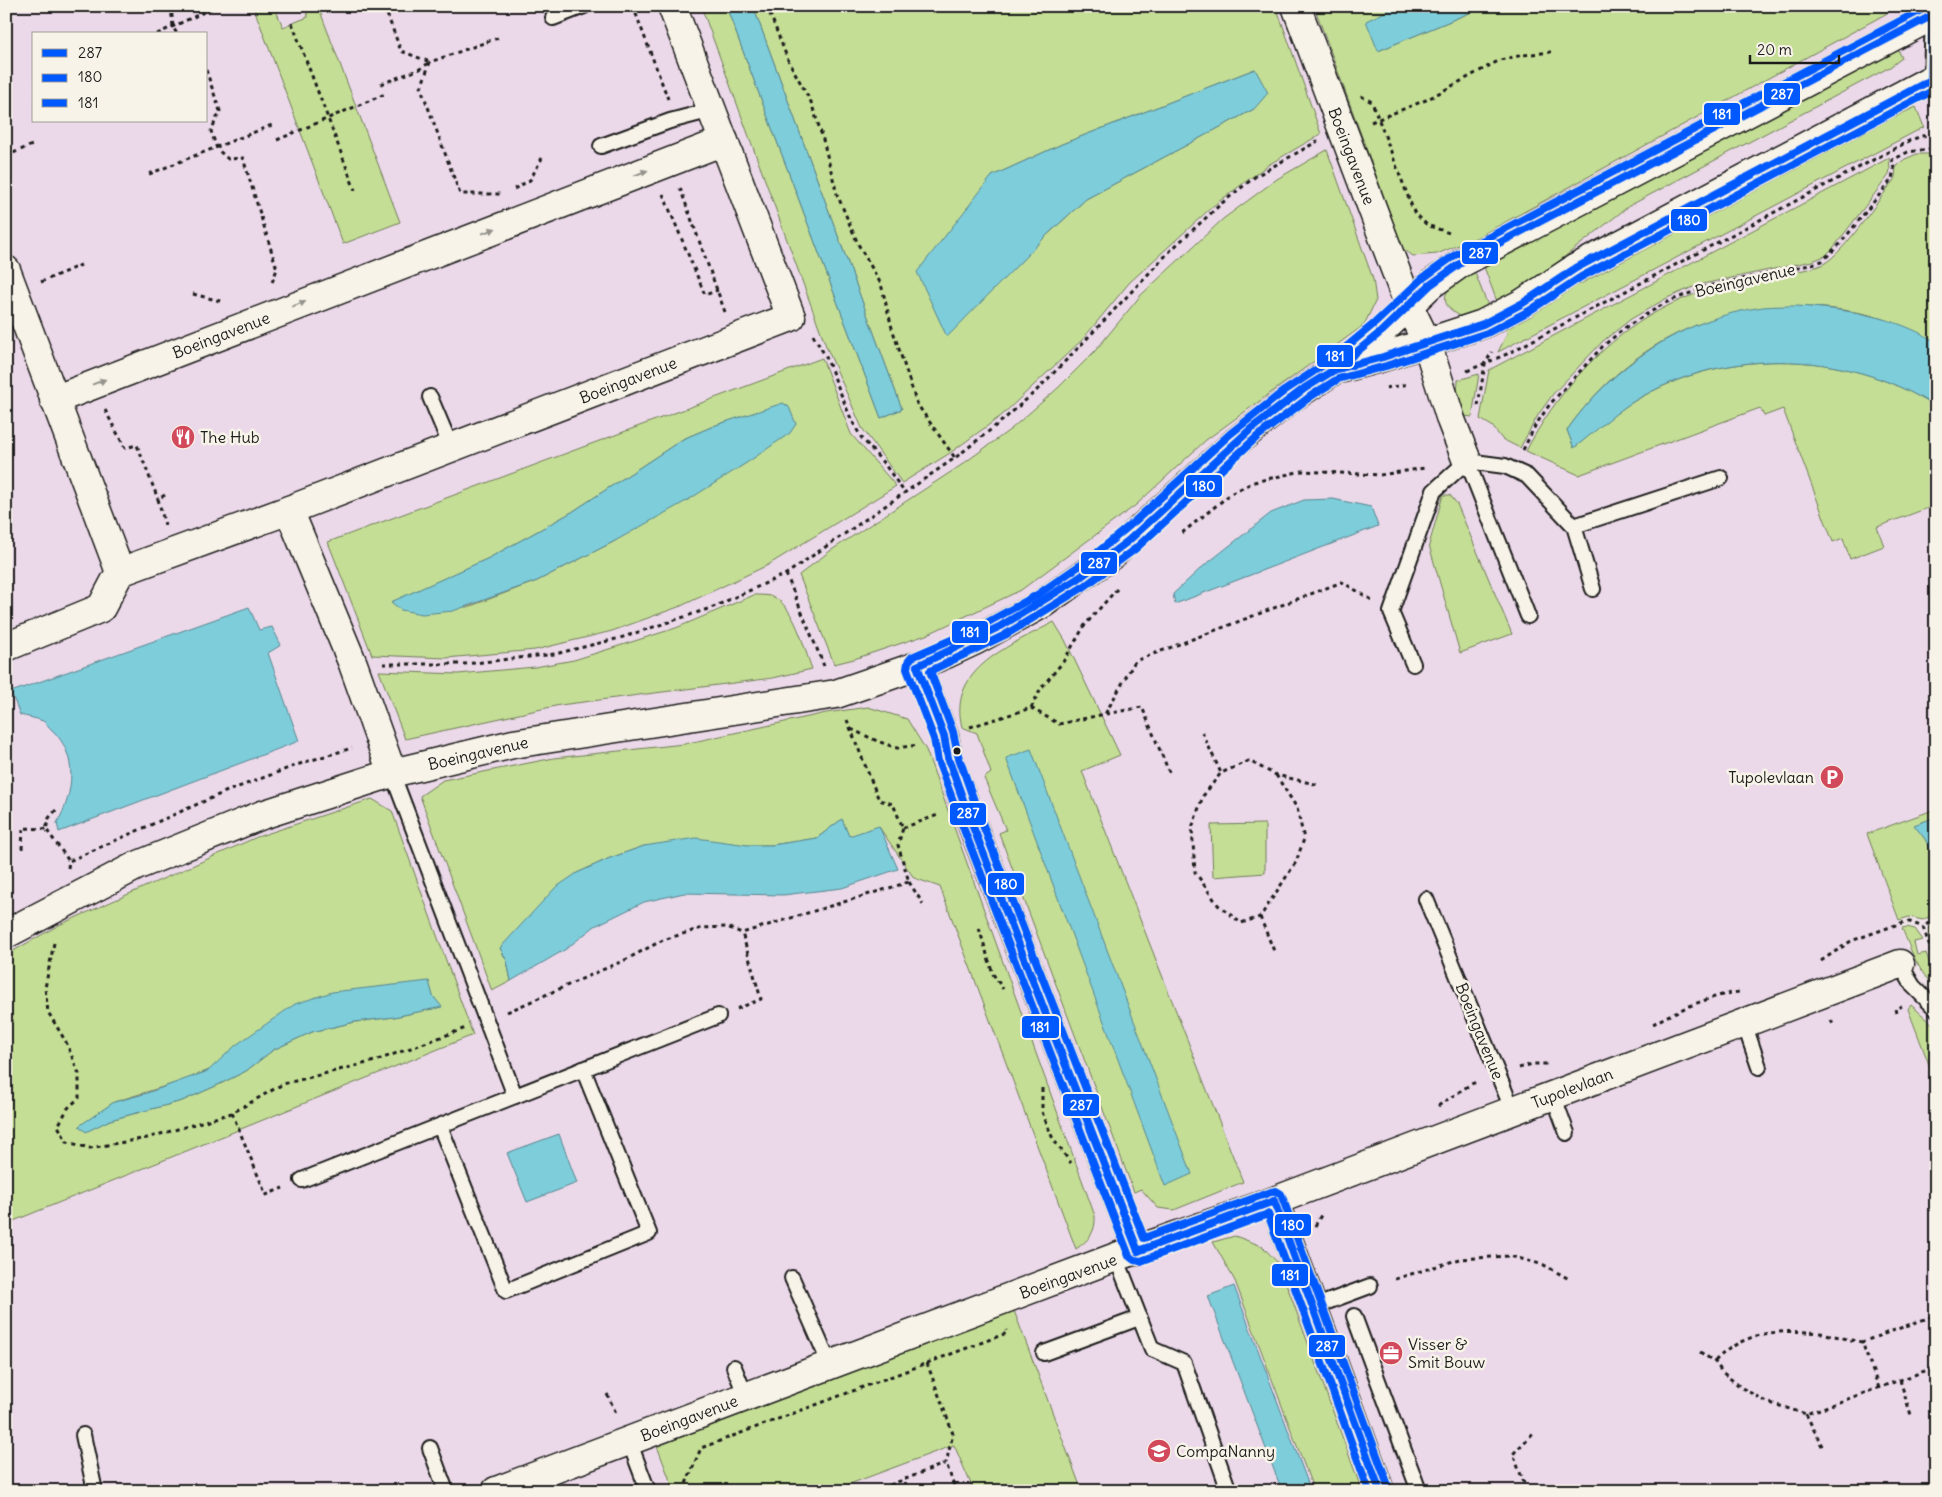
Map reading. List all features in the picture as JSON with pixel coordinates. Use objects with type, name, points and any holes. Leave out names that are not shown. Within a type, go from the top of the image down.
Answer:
[{"type":"street","points":[[672,6],[791,317]]},
{"type":"street","name":"Boeingavenue","points":[[1296,6],[1408,306],[1427,343],[1457,436],[1467,460]]},
{"type":"street","name":"Boeingavenue","points":[[6,934],[136,866],[262,814],[392,773],[513,744],[836,694],[917,666],[976,640],[1020,616],[1084,575],[1129,541],[1243,436],[1290,399],[1334,370],[1430,285],[1460,263],[1934,12]]},
{"type":"street","name":"Boeingavenue","points":[[1334,370],[1465,331],[1497,317],[1523,303],[1576,268],[1933,78]]},
{"type":"street","name":"Boeingavenue","points":[[54,400],[334,290],[724,141]]},
{"type":"street","points":[[6,647],[101,608],[120,572],[10,281]]},
{"type":"street","name":"Boeingavenue","points":[[120,572],[289,510],[791,317]]},
{"type":"street","points":[[289,510],[353,664],[392,773]]},
{"type":"street","name":"Boeingavenue","points":[[496,1491],[1127,1254],[948,758],[932,740],[917,666]]},
{"type":"street","name":"Tupolevlaan","points":[[1127,1254],[1274,1202],[1900,964]]},
{"type":"street","points":[[1274,1202],[1380,1491]]},
{"type":"lane","points":[[553,18],[584,6]]},
{"type":"lane","points":[[1933,78],[1934,12]]},
{"type":"lane","points":[[601,146],[670,121],[712,110]]},
{"type":"lane","points":[[430,397],[452,447]]},
{"type":"lane","points":[[1413,664],[1391,612],[1434,491],[1467,460],[1505,466],[1527,476],[1574,526],[1593,589]]},
{"type":"lane","name":"Boeingavenue","points":[[1467,460],[1528,616]]},
{"type":"lane","points":[[1574,526],[1721,478]]},
{"type":"lane","points":[[392,773],[515,1096]]},
{"type":"lane","name":"Boeingavenue","points":[[1426,899],[1513,1111]]},
{"type":"lane","name":"Tupolevlaan","points":[[1900,964],[1913,986],[1936,1009]]},
{"type":"lane","points":[[302,1180],[718,1016]]},
{"type":"lane","points":[[1744,1023],[1759,1067]]},
{"type":"lane","points":[[440,1126],[506,1291],[649,1233],[583,1069]]},
{"type":"lane","points":[[1554,1095],[1567,1133]]},
{"type":"lane","points":[[1127,1254],[1138,1318],[1152,1349],[1184,1363],[1229,1491]]},
{"type":"lane","points":[[792,1278],[830,1365]]},
{"type":"lane","points":[[1312,1308],[1370,1286]]},
{"type":"lane","points":[[1354,1316],[1419,1491]]},
{"type":"lane","points":[[1044,1352],[1138,1318]]},
{"type":"lane","points":[[734,1367],[746,1397]]},
{"type":"lane","points":[[83,1435],[95,1491]]},
{"type":"lane","points":[[629,1441],[648,1491]]},
{"type":"lane","points":[[430,1448],[446,1491]]},
{"type":"path","points":[[172,6],[173,28],[176,32]]},
{"type":"path","points":[[162,32],[217,6]]},
{"type":"path","points":[[384,6],[401,51],[430,62]]},
{"type":"path","points":[[767,6],[788,60],[811,102],[837,194],[858,244],[881,284],[892,328],[918,404],[955,458]]},
{"type":"path","points":[[292,23],[355,190]]},
{"type":"path","points":[[381,84],[420,69],[430,62],[498,38]]},
{"type":"path","points":[[1378,119],[1426,100],[1500,60],[1551,52]]},
{"type":"path","points":[[430,62],[421,88],[460,194],[505,194],[530,180],[542,158]]},
{"type":"path","points":[[208,76],[220,111],[211,131],[216,147],[228,159],[243,158],[277,269],[271,285],[262,289]]},
{"type":"path","points":[[277,140],[329,120],[385,94]]},
{"type":"path","points":[[149,174],[272,125]]},
{"type":"path","name":"Boeingavenue","points":[[1438,378],[1472,370],[1490,362],[1907,142],[1921,136],[1936,134]]},
{"type":"path","points":[[353,664],[465,664],[555,654],[620,638],[711,608],[786,574],[955,458],[1036,391],[1170,250],[1222,203],[1256,176],[1323,139]]},
{"type":"path","points":[[6,156],[32,145]]},
{"type":"path","name":"Boeingavenue","points":[[1514,470],[1529,437],[1550,404],[1603,346],[1626,327],[1665,303],[1702,288],[1822,261],[1840,244],[1892,179],[1894,169],[1892,160],[1908,152],[1936,148]]},
{"type":"path","points":[[686,248],[705,295],[718,290]]},
{"type":"path","points":[[10,281],[81,265]]},
{"type":"path","points":[[193,294],[228,303]]},
{"type":"path","points":[[791,317],[811,331],[826,357],[851,419],[861,437],[885,465],[905,493]]},
{"type":"path","points":[[105,409],[126,448],[137,445],[158,499],[174,552]]},
{"type":"path","points":[[1178,537],[1232,493],[1254,482],[1302,471],[1380,475],[1467,460]]},
{"type":"path","points":[[158,499],[165,495]]},
{"type":"path","points":[[786,574],[879,800],[893,804],[903,828],[898,845],[909,882],[923,904]]},
{"type":"path","points":[[1105,714],[1135,661],[1342,582],[1391,612]]},
{"type":"path","points":[[850,728],[877,741],[898,748],[932,740],[1031,708],[1041,688],[1063,662],[1085,625],[1107,598],[1120,586]]},
{"type":"path","points":[[1031,708],[1059,724],[1142,707],[1169,772]]},
{"type":"path","points":[[1202,732],[1220,773]]},
{"type":"path","points":[[1276,775],[1297,808],[1304,839],[1296,862],[1260,917],[1241,923],[1218,905],[1195,872],[1192,828],[1203,796],[1220,773],[1250,761],[1276,775],[1318,785]]},
{"type":"path","points":[[46,829],[49,818],[56,810]]},
{"type":"path","points":[[903,828],[946,812]]},
{"type":"path","points":[[22,849],[24,828],[46,829]]},
{"type":"path","points":[[46,829],[69,861]]},
{"type":"path","points":[[59,906],[56,933],[45,988],[48,1012],[66,1042],[79,1074],[79,1098],[68,1108],[58,1126],[67,1142],[90,1148],[147,1138],[232,1113],[283,1084],[375,1061],[486,1021],[627,960],[664,940],[702,928],[727,927],[742,933],[909,882]]},
{"type":"path","points":[[1260,917],[1274,951]]},
{"type":"path","points":[[1936,918],[1923,927],[1936,965]]},
{"type":"path","points":[[718,1016],[761,999],[742,933]]},
{"type":"path","points":[[232,1113],[266,1195],[302,1180]]},
{"type":"path","points":[[1394,1279],[1460,1259],[1510,1256],[1544,1265],[1569,1279]]},
{"type":"path","points":[[1715,1362],[1727,1349],[1750,1337],[1772,1332],[1822,1333],[1862,1342],[1936,1316]]},
{"type":"path","points":[[1862,1342],[1879,1388]]},
{"type":"path","points":[[1700,1352],[1715,1362],[1722,1372],[1742,1388],[1767,1402],[1806,1414],[1936,1367]]},
{"type":"path","points":[[927,1363],[953,1434],[946,1464],[956,1491]]},
{"type":"path","points":[[1900,1380],[1911,1415]]},
{"type":"path","points":[[1806,1414],[1823,1448]]},
{"type":"path","points":[[1527,1491],[1513,1454],[1535,1431]]},
{"type":"path","points":[[875,1491],[946,1464]]},
{"type":"shaded area","points":[[6,6],[1936,6],[1936,809],[1870,837],[1936,1032],[1936,1491],[6,1491]]},
{"type":"green space","points":[[253,6],[274,6],[283,27],[308,17],[305,6],[318,6],[400,222],[343,244]]},
{"type":"green space","points":[[701,6],[726,6],[881,418],[902,409],[753,6],[1276,6],[1321,134],[1268,165],[1213,206],[1129,283],[1082,340],[1001,416],[950,453],[902,483],[862,428],[826,346]],"holes":[[[1255,69],[1254,109],[1086,199],[1046,236],[946,336],[992,176],[1062,144]]]},
{"type":"green space","points":[[1314,6],[1398,6],[1394,10],[1378,51],[1486,6],[1889,6],[1891,11],[1478,237],[1437,254],[1413,256],[1403,249]]},
{"type":"green space","points":[[1896,45],[1902,58],[1890,67],[1629,206],[1499,307],[1483,264]]},
{"type":"green space","points":[[1916,107],[1924,127],[1498,352],[1507,334],[1505,324]]},
{"type":"green space","points":[[1327,150],[1373,279],[1376,300],[1364,325],[1206,440],[1136,505],[1021,590],[926,635],[834,664],[799,575],[830,551],[960,466],[1011,429],[1058,388],[1095,351],[1141,295],[1223,219],[1277,179]]},
{"type":"green space","points":[[1917,154],[1936,154],[1936,342],[1887,321],[1861,313],[1817,307],[1774,308],[1734,314],[1696,325],[1660,343],[1626,366],[1595,395],[1567,430],[1574,448],[1625,407],[1661,387],[1700,373],[1740,364],[1781,362],[1822,365],[1862,373],[1900,387],[1936,407],[1936,505],[1877,527],[1884,546],[1850,559],[1843,538],[1833,542],[1783,409],[1764,416],[1760,408],[1579,475],[1526,451],[1542,423],[1582,371],[1605,348],[1631,328],[1658,311],[1688,297],[1719,287],[1817,267],[1825,263],[1842,248],[1870,213],[1893,181],[1896,166],[1905,159]]},
{"type":"green space","points":[[1889,158],[1889,175],[1825,256],[1812,261],[1698,285],[1667,298],[1631,319],[1603,341],[1553,394],[1538,415],[1520,448],[1502,439],[1492,426],[1480,419],[1489,370]]},
{"type":"green space","points":[[1473,268],[1490,311],[1462,317],[1446,304],[1445,297],[1452,285]]},
{"type":"green space","points":[[822,358],[851,434],[896,486],[768,565],[681,606],[612,631],[535,650],[446,658],[372,655],[328,542]],"holes":[[[783,404],[615,541],[537,581],[468,607],[392,602],[489,558],[572,512],[683,439],[716,425]]]},
{"type":"green space","points":[[1479,374],[1472,417],[1465,416],[1457,393],[1458,380]]},
{"type":"green space","points":[[1443,495],[1450,495],[1457,504],[1512,634],[1460,653],[1429,545]]},
{"type":"green space","points":[[754,595],[774,597],[788,610],[798,629],[812,669],[773,678],[560,705],[405,739],[379,671],[458,674],[535,667],[574,660],[676,628]]},
{"type":"green space","points":[[1054,622],[1065,640],[1120,755],[1082,771],[1243,1182],[1174,1210],[1158,1208],[1141,1189],[1134,1192],[999,833],[1006,830],[984,778],[991,773],[977,733],[962,727],[960,706],[964,689],[973,674],[1002,650]]},
{"type":"green space","points":[[868,707],[907,719],[926,750],[1095,1216],[1091,1235],[1076,1249],[940,887],[914,878],[879,827],[849,837],[842,819],[817,838],[772,845],[644,846],[610,858],[577,873],[500,948],[507,961],[511,981],[492,991],[420,796],[443,780],[554,758],[684,744],[826,713]]},
{"type":"green space","points":[[372,799],[392,811],[473,1035],[6,1224],[6,955],[59,925],[257,837]],"holes":[[[428,981],[433,996],[441,1007],[394,1017],[355,1022],[312,1032],[273,1050],[246,1071],[182,1101],[110,1120],[86,1131],[80,1126],[114,1102],[182,1081]]]},
{"type":"green space","points":[[1936,809],[1936,817],[1915,825],[1936,860],[1936,913],[1923,920],[1909,917],[1899,920],[1867,834]]},
{"type":"green space","points":[[1265,824],[1265,873],[1213,877],[1211,825]]},
{"type":"green space","points":[[1936,923],[1936,955],[1929,931],[1930,927]]},
{"type":"green space","points":[[1902,928],[1915,929],[1923,940],[1914,942],[1917,955],[1926,953],[1930,964],[1936,971],[1936,989],[1924,975],[1912,953]]},
{"type":"green space","points":[[1911,1005],[1936,1027],[1936,1083],[1908,1009]]},
{"type":"green space","points":[[1235,1236],[1262,1246],[1279,1264],[1362,1491],[1314,1491],[1235,1281],[1213,1242]]},
{"type":"green space","points":[[1013,1308],[1082,1491],[974,1491],[954,1445],[831,1491],[674,1491],[657,1446]]},
{"type":"water","points":[[726,6],[753,6],[902,409],[881,418]]},
{"type":"water","points":[[1398,6],[1486,6],[1378,51],[1366,21]]},
{"type":"water","points":[[1255,69],[1268,93],[1254,109],[1086,199],[1046,236],[947,337],[917,272],[992,176],[1062,144]]},
{"type":"water","points":[[1797,306],[1869,315],[1904,326],[1936,342],[1936,407],[1900,387],[1862,373],[1822,365],[1780,362],[1739,364],[1699,373],[1661,387],[1625,407],[1574,448],[1567,430],[1606,385],[1628,365],[1652,348],[1705,322],[1733,313],[1763,307]]},
{"type":"water","points":[[783,403],[789,407],[796,424],[790,433],[688,500],[615,541],[537,581],[453,611],[422,614],[401,610],[391,602],[489,558],[572,512],[683,439],[716,425]]},
{"type":"water","points":[[1333,499],[1371,507],[1378,526],[1175,604],[1173,594],[1200,569],[1271,513],[1304,500]]},
{"type":"water","points":[[249,607],[259,630],[272,627],[281,645],[268,653],[299,741],[59,832],[57,823],[63,812],[70,787],[70,762],[66,750],[60,739],[44,722],[20,715],[11,692]]},
{"type":"water","points":[[1031,749],[1192,1174],[1165,1186],[1006,758]]},
{"type":"water","points":[[1936,817],[1936,860],[1925,839],[1914,825]]},
{"type":"water","points":[[842,819],[849,836],[879,826],[898,869],[842,888],[783,895],[684,893],[644,902],[595,926],[566,949],[511,981],[507,961],[500,948],[555,888],[577,873],[610,858],[644,846],[696,838],[748,845],[772,845],[817,838]]},
{"type":"water","points":[[429,981],[433,996],[442,1007],[394,1017],[355,1022],[312,1032],[273,1050],[246,1071],[182,1101],[110,1120],[86,1132],[79,1126],[114,1102],[144,1094],[208,1071],[236,1045],[295,1004],[332,992]]},
{"type":"water","points":[[559,1134],[577,1183],[527,1202],[507,1153]]},
{"type":"water","points":[[1234,1286],[1311,1491],[1282,1491],[1208,1296]]},
{"type":"transit line","name":"181","points":[[1369,1491],[1268,1214],[1141,1261],[1134,1260],[1129,1256],[938,761],[934,739],[907,669],[908,662],[912,657],[972,631],[1037,595],[1092,557],[1135,521],[1230,434],[1284,391],[1328,362],[1375,323],[1423,278],[1455,255],[1923,9],[1923,6]]},
{"type":"transit line","name":"287","points":[[917,666],[1001,626],[1079,578],[1128,541],[1252,428],[1305,388],[1334,370],[1383,357],[1483,324],[1523,303],[1576,268],[1931,80],[1933,6]]},
{"type":"transit line","name":"287","points":[[1348,359],[1382,331],[1430,285],[1461,263],[1933,15]]},
{"type":"transit line","name":"180","points":[[1389,1488],[1281,1194],[1276,1191],[1271,1192],[1144,1238],[979,815],[958,755],[953,732],[930,671],[1005,635],[1085,586],[1135,549],[1258,436],[1311,396],[1338,379],[1386,366],[1487,333],[1529,311],[1581,277],[1936,89]]},
{"type":"transit line","name":"287","points":[[917,666],[944,736],[948,758],[970,819],[1138,1251]]},
{"type":"transit line","name":"287","points":[[1274,1201],[1380,1491]]},
{"type":"transit line","name":"287","points":[[1138,1251],[1274,1201]]},
{"type":"place","name":"The Hub","points":[[183,437]]},
{"type":"place","name":"Tupolevlaan","points":[[1832,777]]},
{"type":"place","name":"Visser & Smit Bouw","points":[[1391,1353]]},
{"type":"place","name":"CompaNanny","points":[[1159,1451]]}]
